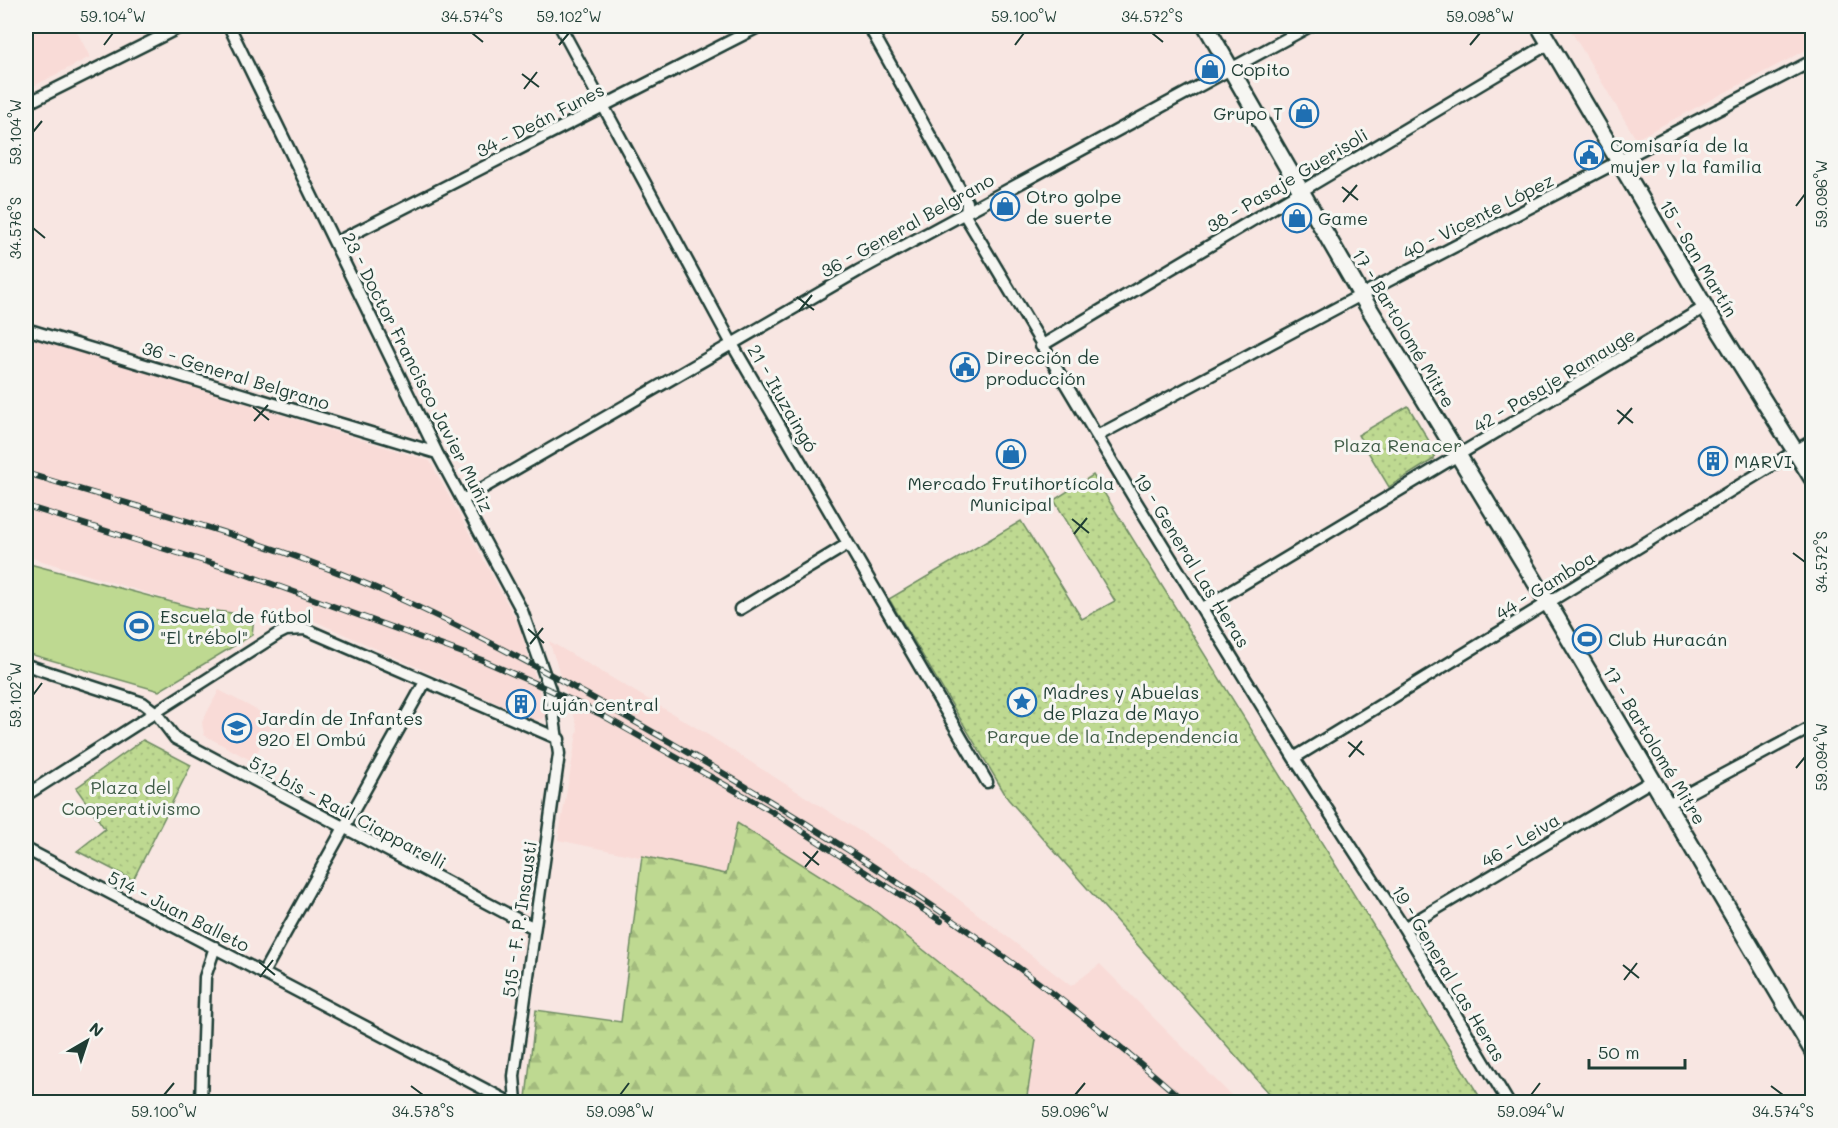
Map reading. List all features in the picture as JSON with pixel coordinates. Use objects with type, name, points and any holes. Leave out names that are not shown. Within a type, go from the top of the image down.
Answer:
[{"type":"street","points":[[26,104],[182,26]]},
{"type":"street","name":"23 - Doctor Francisco Javier Muñiz","points":[[229,26],[437,453],[464,499],[529,627],[550,690],[559,739]]},
{"type":"street","name":"21 - Ituzaingó","points":[[560,26],[732,344],[987,782]]},
{"type":"street","name":"34 - Deán Funes","points":[[335,243],[760,26]]},
{"type":"street","name":"19 - General Las Heras","points":[[869,26],[967,201],[966,217],[1041,346],[1294,758],[1404,928],[1508,1102]]},
{"type":"street","name":"17 - Bartolomé Mitre","points":[[1206,26],[1361,295],[1548,603],[1812,1050]]},
{"type":"street","name":"36 - General Belgrano","points":[[464,499],[967,210],[1310,26]]},
{"type":"street","name":"15 - San Martín","points":[[1539,26],[1705,308],[1812,478]]},
{"type":"street","name":"38 - Pasaje Guerisoli","points":[[1041,346],[1550,43]]},
{"type":"street","name":"40 - Vicente López","points":[[1097,436],[1361,295],[1812,61]]},
{"type":"street","name":"42 - Pasaje Ramauge","points":[[1203,608],[1458,458],[1705,308]]},
{"type":"street","name":"36 - General Belgrano","points":[[26,329],[437,453]]},
{"type":"street","name":"44 - Gamboa","points":[[1294,758],[1812,441]]},
{"type":"street","points":[[740,609],[848,544]]},
{"type":"street","points":[[26,795],[286,630],[305,629],[559,739]]},
{"type":"street","points":[[26,665],[131,697],[156,712]]},
{"type":"street","points":[[263,973],[424,682]]},
{"type":"street","name":"512 bis - Raúl Ciapparelli","points":[[156,712],[175,738],[342,829],[534,928]]},
{"type":"street","points":[[1668,804],[1812,727]]},
{"type":"street","name":"515 - F. P. Insausti","points":[[516,1102],[514,1076],[560,754],[559,739]]},
{"type":"street","name":"46 - Leiva","points":[[1404,928],[1653,780]]},
{"type":"street","name":"514 - Juan Balleto","points":[[26,849],[509,1102]]},
{"type":"street","points":[[201,1102],[205,977],[215,947]]},
{"type":"shaded area","points":[[26,26],[74,26],[90,57],[26,90]]},
{"type":"shaded area","points":[[1568,26],[1812,26],[1812,47],[1636,139]]},
{"type":"shaded area","points":[[26,335],[430,461],[519,625],[547,715],[542,719],[534,720],[299,614],[278,617],[202,610],[26,556]]},
{"type":"shaded area","points":[[549,641],[697,728],[918,868],[1071,986],[1100,964],[1238,1102],[1026,1102],[1036,1040],[870,907],[737,823],[726,875],[558,840],[578,728]]},
{"type":"shaded area","name":"Jardín de Infantes 920 El Ombú","points":[[219,690],[275,720],[252,761],[204,735],[202,722]]},
{"type":"green space","name":"Plaza Renacer","points":[[1408,406],[1435,451],[1434,459],[1389,487],[1358,435]]},
{"type":"green space","name":"Parque de la Independencia","points":[[1093,475],[1483,1102],[1277,1102],[1008,799],[889,599],[1021,521],[1082,619],[1115,601],[1054,500]]},
{"type":"green space","name":"Escuela de fútbol \"El trébol\"","points":[[26,563],[194,608],[254,616],[252,635],[159,691],[26,653]]},
{"type":"green space","name":"Plaza del Cooperativismo","points":[[143,740],[191,765],[133,880],[77,851],[105,829],[76,788]]},
{"type":"green space","points":[[737,823],[870,907],[1036,1040],[1026,1102],[545,1102],[526,1098],[536,1010],[621,1022],[642,856],[726,874]]},
{"type":"railway","points":[[26,473],[199,524],[327,568],[448,621],[564,682],[744,785],[940,911],[1065,1003],[1185,1102]]},
{"type":"railway","points":[[26,506],[239,572],[482,660],[550,690],[600,714],[771,811],[941,921]]},
{"type":"place","name":"Copito","points":[[1210,69]]},
{"type":"place","name":"Grupo T","points":[[1304,113]]},
{"type":"place","name":"Comisaría de la mujer y la familia","points":[[1589,155]]},
{"type":"place","name":"Otro golpe de suerte","points":[[1005,206]]},
{"type":"place","name":"Game","points":[[1297,218]]},
{"type":"place","name":"Dirección de producción","points":[[965,367]]},
{"type":"place","name":"Mercado Frutihortícola Municipal","points":[[1011,454]]},
{"type":"place","name":"MARVI","points":[[1713,461]]},
{"type":"place","name":"Escuela de fútbol \"El trébol\"","points":[[139,626]]},
{"type":"place","name":"Club Huracán","points":[[1587,639]]},
{"type":"place","name":"Madres y Abuelas de Plaza de Mayo","points":[[1022,702]]},
{"type":"place","name":"Luján central","points":[[521,704]]},
{"type":"place","name":"Jardín de Infantes 920 El Ombú","points":[[237,728]]}]
